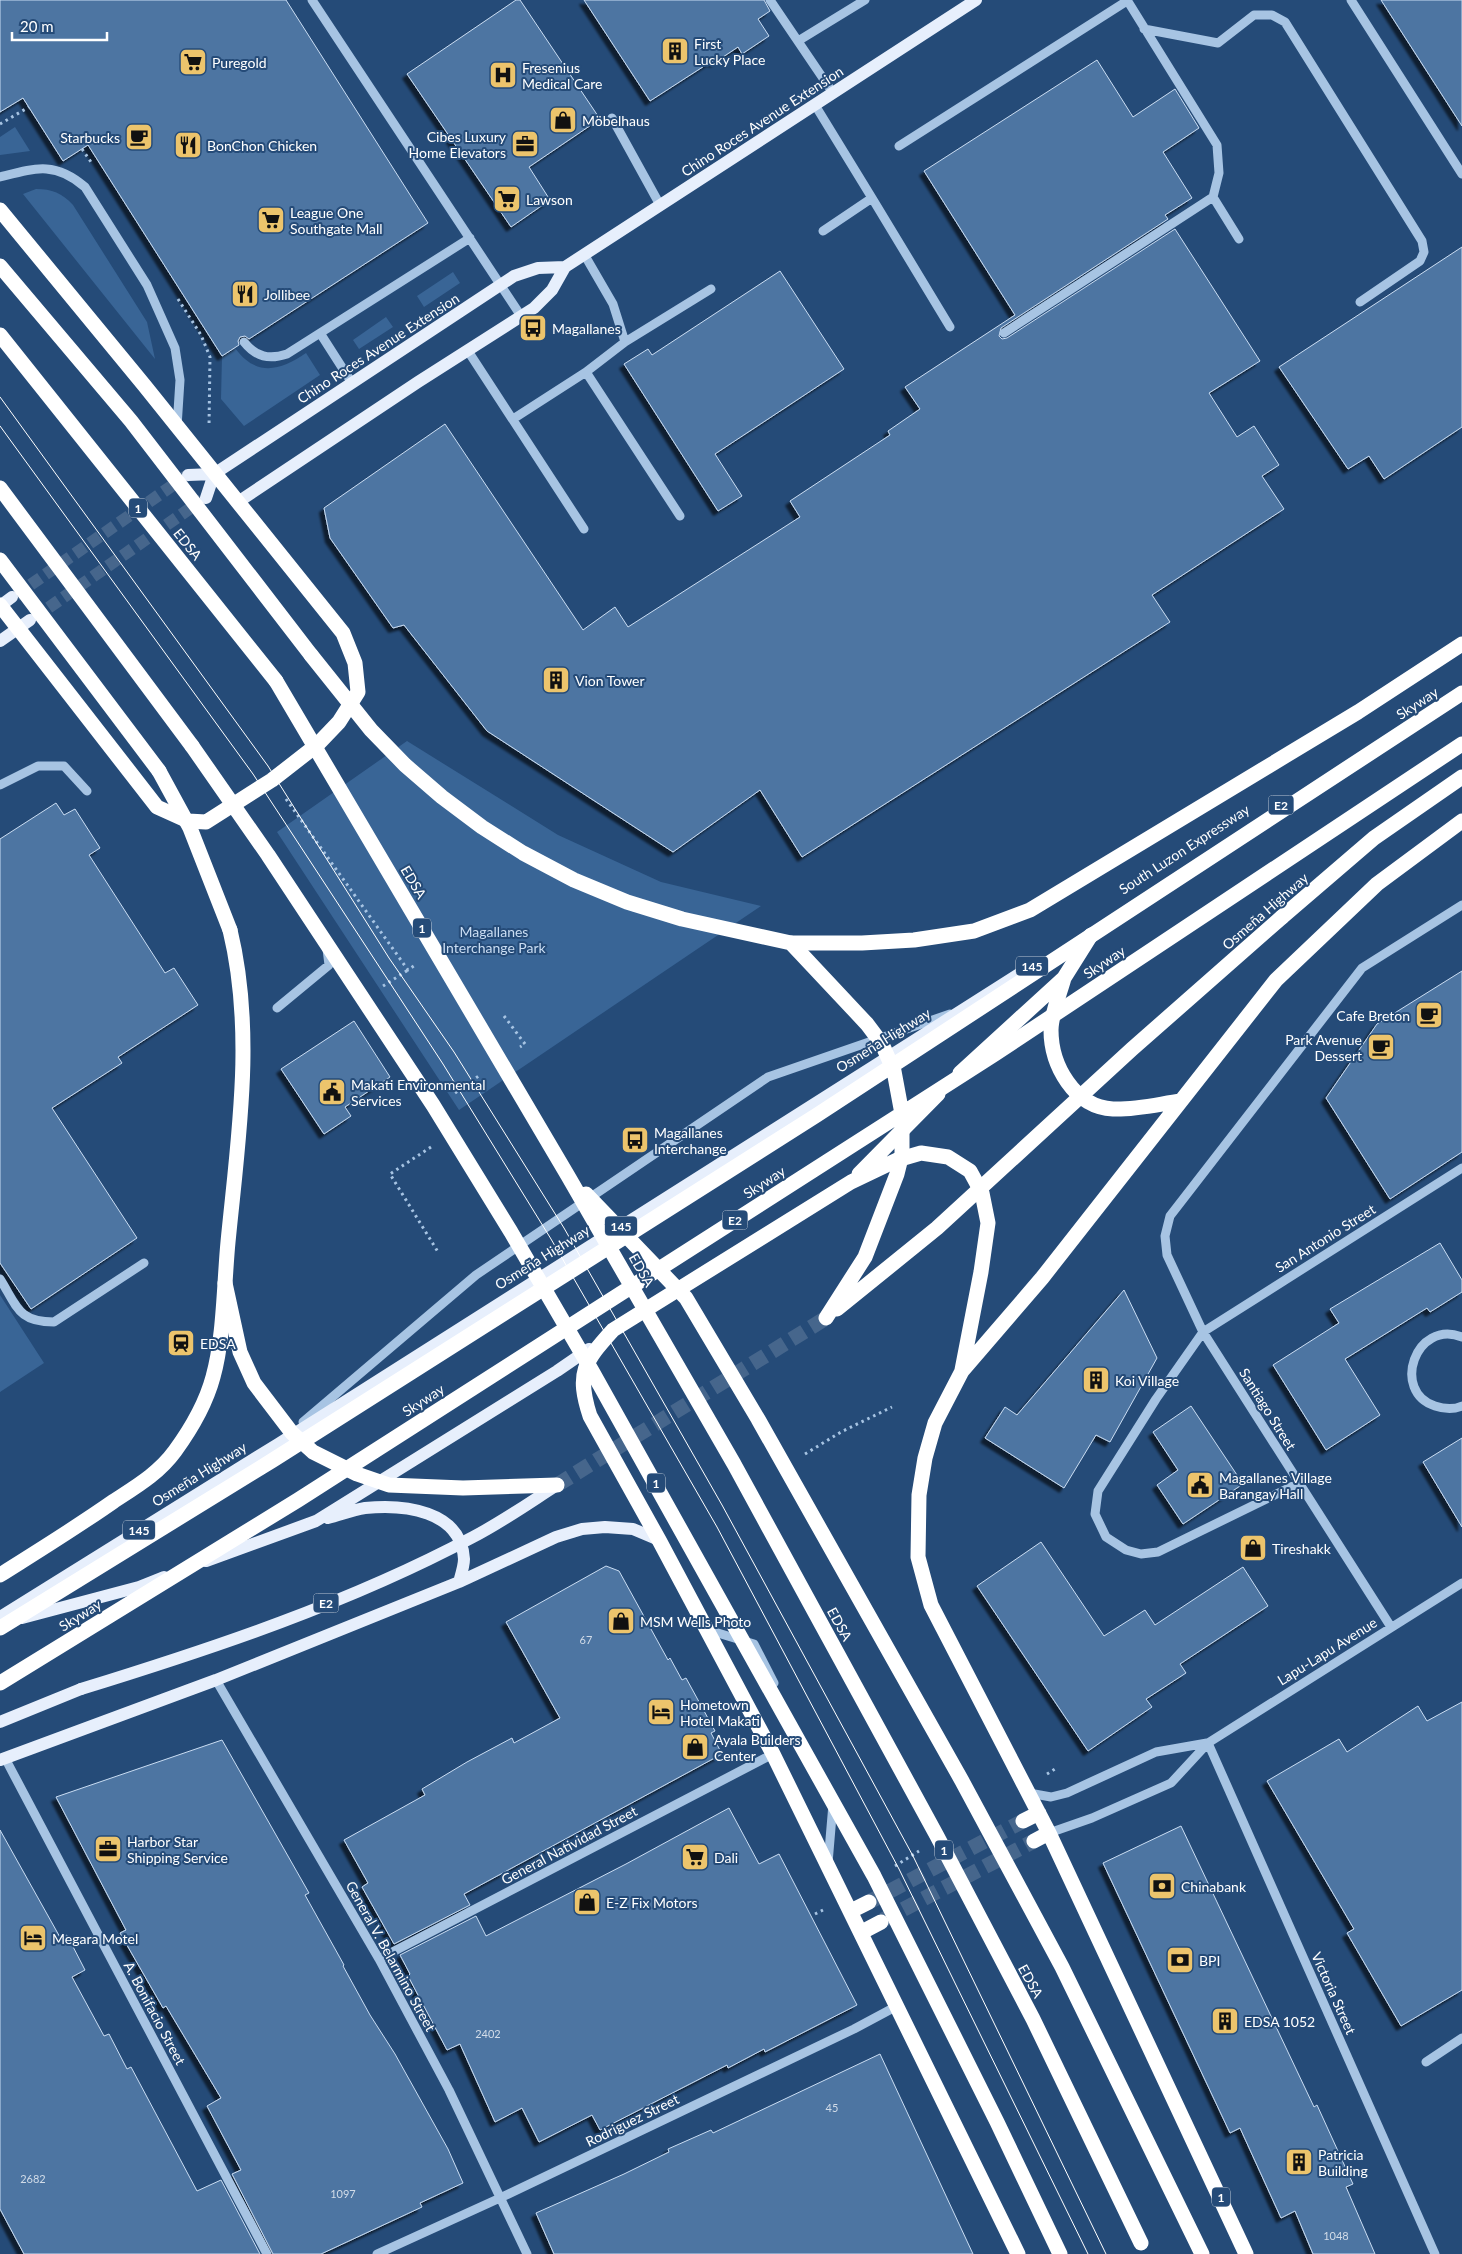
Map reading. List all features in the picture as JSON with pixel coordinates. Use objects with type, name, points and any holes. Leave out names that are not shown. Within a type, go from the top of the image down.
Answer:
[{"type":"highway","points":[[0,210],[343,633],[355,663],[358,692],[339,722],[317,745],[272,780],[206,822],[188,821],[157,806],[24,624],[3,603]]},
{"type":"highway","points":[[0,266],[131,421],[371,730],[405,765],[442,797],[482,827],[523,853],[574,880],[627,902],[682,919],[791,943],[862,943],[914,940],[974,931],[1030,910],[1358,712],[1462,644]]},
{"type":"highway","name":"EDSA","points":[[0,335],[276,681],[568,1176],[734,1464],[932,1827],[1033,2019],[1146,2254]]},
{"type":"highway","name":"1","points":[[0,488],[192,746],[268,855],[433,1105],[511,1232],[602,1388],[874,1876],[997,2122],[1060,2254]]},
{"type":"highway","points":[[0,560],[159,771],[190,828],[230,930],[238,964],[244,1054],[217,1356],[213,1378],[196,1417],[176,1450],[158,1471],[0,1575]]},
{"type":"highway","name":"South Luzon Expressway","points":[[1099,924],[1462,687]]},
{"type":"highway","name":"Skyway","points":[[0,1628],[281,1455],[818,1115],[1462,693]]},
{"type":"highway","name":"Skyway","points":[[0,1683],[306,1494],[995,1054],[1462,744]]},
{"type":"highway","name":"Osmeña Highway","points":[[791,943],[861,1018],[882,1044],[894,1071],[902,1114],[902,1154],[897,1174],[865,1257],[826,1318],[937,1228],[1132,1049],[1374,838],[1462,777]]},
{"type":"highway","points":[[962,1371],[1042,1278],[1276,980],[1377,884],[1462,821]]},
{"type":"highway","points":[[851,1182],[974,1058],[1064,978],[1099,924]]},
{"type":"highway","points":[[1064,978],[1051,1029],[1056,1061],[1065,1080],[1085,1101],[1111,1109],[1181,1102]]},
{"type":"highway","points":[[962,1371],[981,1272],[988,1223],[982,1193],[970,1171],[948,1157],[921,1154],[897,1160],[851,1182],[612,1330],[590,1355],[583,1375],[584,1396],[590,1416],[708,1630],[773,1754],[862,1932],[1018,2254]]},
{"type":"highway","name":"1","points":[[568,1176],[686,1298],[758,1420],[962,1781],[1057,1959],[1202,2254]]},
{"type":"highway","points":[[225,1283],[240,1352],[254,1382],[292,1432],[313,1452],[357,1474],[389,1485],[463,1488],[557,1485]]},
{"type":"highway","name":"1","points":[[962,1371],[936,1424],[925,1458],[918,1503],[918,1557],[931,1605],[1049,1833],[1246,2254]]},
{"type":"highway","points":[[1023,1821],[1038,1813]]},
{"type":"highway","points":[[1034,1841],[1049,1833]]},
{"type":"highway","points":[[851,1911],[869,1902]]},
{"type":"highway","points":[[862,1932],[881,1922]]},
{"type":"main road","name":"Chino Roces Avenue Extension","points":[[238,502],[534,308],[552,290],[565,267],[584,254],[815,105],[960,4],[976,0]]},
{"type":"main road","name":"Chino Roces Avenue Extension","points":[[214,474],[514,276],[538,268],[565,267]]},
{"type":"main road","points":[[188,475],[214,474],[206,498]]},
{"type":"main road","points":[[0,642],[24,624]]},
{"type":"main road","name":"Osmeña Highway","points":[[0,1617],[278,1444],[1099,924]]},
{"type":"main road","points":[[316,1521],[557,1371],[612,1330]]},
{"type":"main road","name":"E2","points":[[0,1722],[81,1689],[238,1638],[372,1584],[474,1537],[557,1485]]},
{"type":"main road","points":[[0,1624],[138,1586],[316,1521],[364,1508],[413,1508],[444,1520],[460,1542],[464,1561],[459,1582]]},
{"type":"main road","points":[[3,1759],[216,1680],[459,1582],[556,1537],[582,1529],[606,1527],[633,1529],[659,1540]]},
{"type":"street","points":[[312,0],[521,316]]},
{"type":"street","points":[[770,0],[833,93]]},
{"type":"street","points":[[798,41],[865,0]]},
{"type":"street","points":[[1351,0],[1462,174]]},
{"type":"street","points":[[898,146],[1127,1],[1217,144],[1219,173],[1212,197],[1004,333]]},
{"type":"street","points":[[1144,29],[1218,43],[1254,15],[1272,15],[1285,22],[1422,242],[1424,252],[1420,261],[1381,290],[1360,302]]},
{"type":"street","points":[[815,105],[950,327]]},
{"type":"street","points":[[612,118],[660,205]]},
{"type":"street","points":[[0,177],[27,169],[51,169],[75,179],[85,187],[147,285],[176,348],[180,380],[177,427]]},
{"type":"street","points":[[1212,197],[1239,239]]},
{"type":"street","points":[[823,231],[872,198]]},
{"type":"street","points":[[244,342],[256,354],[264,357],[276,358],[287,354],[470,238]]},
{"type":"street","points":[[584,254],[613,304],[625,342]]},
{"type":"street","points":[[513,420],[586,372],[625,342],[712,289]]},
{"type":"street","points":[[320,333],[352,383]]},
{"type":"street","points":[[468,351],[584,529]]},
{"type":"street","points":[[586,372],[680,516]]},
{"type":"street","points":[[0,785],[38,766],[64,766],[87,791]]},
{"type":"street","points":[[238,802],[326,938],[329,965],[277,1008]]},
{"type":"street","name":"Santiago Street","points":[[1391,1627],[1203,1332],[1167,1255],[1165,1236],[1170,1216],[1362,968],[1462,905]]},
{"type":"street","points":[[278,1444],[476,1275],[768,1077],[964,1009]]},
{"type":"street","name":"San Antonio Street","points":[[1203,1332],[1462,1168]]},
{"type":"street","points":[[0,1279],[23,1316],[38,1322],[54,1322],[144,1263]]},
{"type":"street","points":[[1203,1332],[1156,1399],[1098,1491],[1095,1514],[1106,1537],[1126,1550],[1141,1554],[1158,1552],[1299,1483]]},
{"type":"street","points":[[1462,1337],[1445,1334],[1433,1337],[1423,1344],[1416,1353],[1412,1364],[1415,1388],[1422,1397],[1432,1405],[1444,1409],[1462,1406]]},
{"type":"street","name":"Lapu-Lapu Avenue","points":[[1049,1833],[1092,1818],[1171,1783],[1208,1743],[1462,1583]]},
{"type":"street","points":[[708,1630],[754,1644],[833,1797],[828,1865]]},
{"type":"street","name":"General V. Belarmino Street","points":[[216,1680],[378,1959],[449,2090],[527,2254]]},
{"type":"street","name":"Lapu-Lapu Avenue","points":[[1028,1793],[1051,1797],[1067,1794],[1156,1752],[1208,1743]]},
{"type":"street","name":"Victoria Street","points":[[1208,1743],[1435,2254]]},
{"type":"street","name":"General Natividad Street","points":[[378,1959],[773,1754]]},
{"type":"street","name":"A. Bonifacio Street","points":[[3,1759],[267,2254]]},
{"type":"street","name":"Rodriguez Street","points":[[377,2254],[500,2198],[854,2029],[897,2006]]},
{"type":"street","points":[[1426,2062],[1462,2038]]},
{"type":"path","points":[[0,124],[28,107]]},
{"type":"path","points":[[201,335],[210,357],[209,428]]},
{"type":"path","points":[[516,1031],[525,1044],[516,1050]]},
{"type":"path","points":[[436,1144],[390,1174],[438,1252]]},
{"type":"path","points":[[800,1457],[842,1432],[892,1407]]},
{"type":"green space","points":[[15,127],[30,151],[0,155],[0,137]]},
{"type":"green space","points":[[36,189],[56,192],[73,205],[147,322],[155,359],[23,194]]},
{"type":"green space","points":[[453,272],[460,283],[424,307],[417,296]]},
{"type":"green space","points":[[386,317],[393,327],[359,349],[353,340]]},
{"type":"green space","points":[[235,348],[251,364],[269,368],[287,364],[306,353],[320,375],[244,426],[221,399],[222,356]]},
{"type":"green space","name":"Magallanes Interchange Park","points":[[407,741],[558,835],[661,882],[761,906],[459,1110],[277,832]]},
{"type":"green space","points":[[0,1295],[44,1363],[0,1392]]},
{"type":"building","points":[[0,0],[286,0],[428,223],[249,339],[245,336],[240,337],[239,345],[222,356],[88,145],[63,161],[23,98],[0,112]]},
{"type":"building","points":[[516,0],[520,0],[600,119],[529,167],[550,200],[511,227],[407,74]]},
{"type":"building","name":"First Lucky Place","points":[[584,0],[764,0],[770,11],[758,19],[769,36],[742,54],[738,47],[714,63],[712,61],[650,101]]},
{"type":"building","points":[[1381,0],[1462,0],[1462,126]]},
{"type":"building","points":[[1097,60],[1133,117],[1175,89],[1199,128],[1163,152],[1192,198],[1165,215],[1168,219],[1001,328],[999,336],[1002,339],[1007,338],[1175,229],[1260,361],[1209,393],[1237,437],[1254,426],[1279,465],[1262,476],[1284,509],[1152,595],[1170,622],[802,857],[760,790],[673,852],[487,731],[404,625],[393,628],[330,538],[324,508],[445,424],[583,630],[615,607],[628,627],[800,517],[790,501],[890,435],[888,431],[920,409],[905,387],[1015,315],[924,171]]},
{"type":"building","points":[[1462,247],[1462,427],[1384,479],[1369,456],[1348,469],[1279,367]]},
{"type":"building","points":[[780,271],[844,369],[715,454],[742,496],[718,511],[624,364],[648,349],[652,355]]},
{"type":"building","points":[[56,803],[64,815],[75,809],[100,848],[89,855],[165,973],[174,968],[198,1005],[118,1057],[122,1063],[52,1108],[137,1238],[31,1309],[0,1263],[0,839]]},
{"type":"building","points":[[1462,971],[1462,1152],[1390,1199],[1326,1098],[1377,1024]]},
{"type":"building","name":"Makati Environmental Services","points":[[354,1021],[390,1077],[345,1107],[351,1116],[324,1134],[281,1069]]},
{"type":"building","points":[[1440,1243],[1462,1280],[1462,1292],[1430,1312],[1427,1308],[1345,1359],[1380,1415],[1326,1450],[1273,1365],[1339,1323],[1330,1309]]},
{"type":"building","name":"Koi Village","points":[[1124,1290],[1157,1358],[1110,1442],[1096,1435],[1064,1488],[985,1438],[1005,1407],[1017,1415]]},
{"type":"building","name":"Magallanes Village Barangay Hall","points":[[1191,1406],[1243,1484],[1183,1524],[1157,1485],[1178,1470],[1153,1432]]},
{"type":"building","points":[[1462,1438],[1462,1527],[1423,1462]]},
{"type":"building","points":[[1041,1542],[1104,1636],[1145,1610],[1155,1625],[1243,1567],[1268,1606],[1180,1664],[1186,1673],[1146,1699],[1152,1707],[1088,1751],[977,1586]]},
{"type":"building","points":[[606,1566],[619,1571],[668,1660],[670,1658],[682,1680],[686,1678],[715,1731],[711,1733],[722,1754],[464,1894],[470,1905],[394,1944],[362,1887],[368,1883],[344,1840],[425,1795],[422,1789],[467,1762],[512,1738],[514,1743],[560,1718],[506,1622]]},
{"type":"building","points":[[1462,1702],[1462,1990],[1401,2026],[1347,1933],[1354,1929],[1267,1781],[1339,1739],[1347,1752],[1418,1706],[1427,1721]]},
{"type":"building","points":[[222,1740],[309,1893],[305,1895],[370,2015],[395,2054],[448,2149],[463,2183],[420,2203],[422,2207],[321,2254],[273,2254],[232,2174],[241,2170],[207,2106],[221,2098],[166,2006],[163,2008],[120,1933],[126,1930],[56,1797]]},
{"type":"building","points":[[729,1808],[759,1864],[779,1854],[857,2005],[765,2052],[764,2049],[728,2068],[727,2065],[600,2130],[592,2115],[539,2142],[522,2108],[495,2122],[460,2044],[447,2050],[408,1976],[410,1974],[400,1955],[476,1916],[486,1936],[626,1864]]},
{"type":"building","points":[[1181,1826],[1314,2107],[1317,2105],[1353,2184],[1346,2187],[1375,2254],[1313,2254],[1295,2211],[1281,2218],[1240,2128],[1230,2133],[1103,1863]]},
{"type":"building","points":[[0,1830],[61,1939],[67,1935],[85,1970],[72,1977],[104,2036],[109,2034],[127,2069],[131,2067],[197,2191],[221,2180],[260,2254],[24,2254],[0,2209]]},
{"type":"building","points":[[880,2054],[973,2254],[554,2254],[536,2213],[624,2174],[669,2152],[668,2149],[711,2130],[713,2133]]},
{"type":"tunnel","points":[[16,595],[186,476]]},
{"type":"tunnel","points":[[34,618],[202,500]]},
{"type":"tunnel","points":[[557,1485],[826,1318]]},
{"type":"tunnel","points":[[869,1902],[1023,1821]]},
{"type":"tunnel","points":[[883,1920],[1034,1841]]},
{"type":"tram line","points":[[0,397],[268,766],[389,958],[454,1052],[564,1228],[722,1505],[913,1856],[1106,2254]]},
{"type":"tram line","points":[[0,426],[253,774],[443,1064],[551,1239],[717,1527],[899,1869],[1088,2254]]},
{"type":"place","name":"First Lucky Place","points":[[675,51]]},
{"type":"place","name":"Puregold","points":[[193,62]]},
{"type":"place","name":"Fresenius Medical Care","points":[[503,75]]},
{"type":"place","name":"Möbelhaus","points":[[563,120]]},
{"type":"place","name":"Starbucks","points":[[139,137]]},
{"type":"place","name":"Cibes Luxury Home Elevators","points":[[525,144]]},
{"type":"place","name":"BonChon Chicken","points":[[188,145]]},
{"type":"place","name":"Lawson","points":[[507,199]]},
{"type":"place","name":"League One Southgate Mall","points":[[271,220]]},
{"type":"place","name":"Jollibee","points":[[245,294]]},
{"type":"place","name":"Magallanes","points":[[533,328]]},
{"type":"place","name":"Vion Tower","points":[[556,680]]},
{"type":"place","name":"Cafe Breton","points":[[1429,1015]]},
{"type":"place","name":"Park Avenue Dessert","points":[[1381,1047]]},
{"type":"place","name":"Makati Environmental Services","points":[[332,1092]]},
{"type":"place","name":"Magallanes Interchange","points":[[635,1140]]},
{"type":"place","name":"EDSA","points":[[181,1343]]},
{"type":"place","name":"Koi Village","points":[[1096,1380]]},
{"type":"place","name":"Magallanes Village Barangay Hall","points":[[1200,1485]]},
{"type":"place","name":"Tireshakk","points":[[1253,1548]]},
{"type":"place","name":"MSM Wells Photo","points":[[621,1621]]},
{"type":"place","name":"Hometown Hotel Makati","points":[[661,1712]]},
{"type":"place","name":"Ayala Builders Center","points":[[695,1747]]},
{"type":"place","name":"Harbor Star Shipping Service","points":[[108,1849]]},
{"type":"place","name":"Dali","points":[[695,1857]]},
{"type":"place","name":"Chinabank","points":[[1162,1886]]},
{"type":"place","name":"E-Z Fix Motors","points":[[587,1902]]},
{"type":"place","name":"Megara Motel","points":[[33,1938]]},
{"type":"place","name":"BPI","points":[[1180,1960]]},
{"type":"place","name":"EDSA 1052","points":[[1225,2021]]},
{"type":"place","name":"Patricia Building","points":[[1299,2162]]}]
